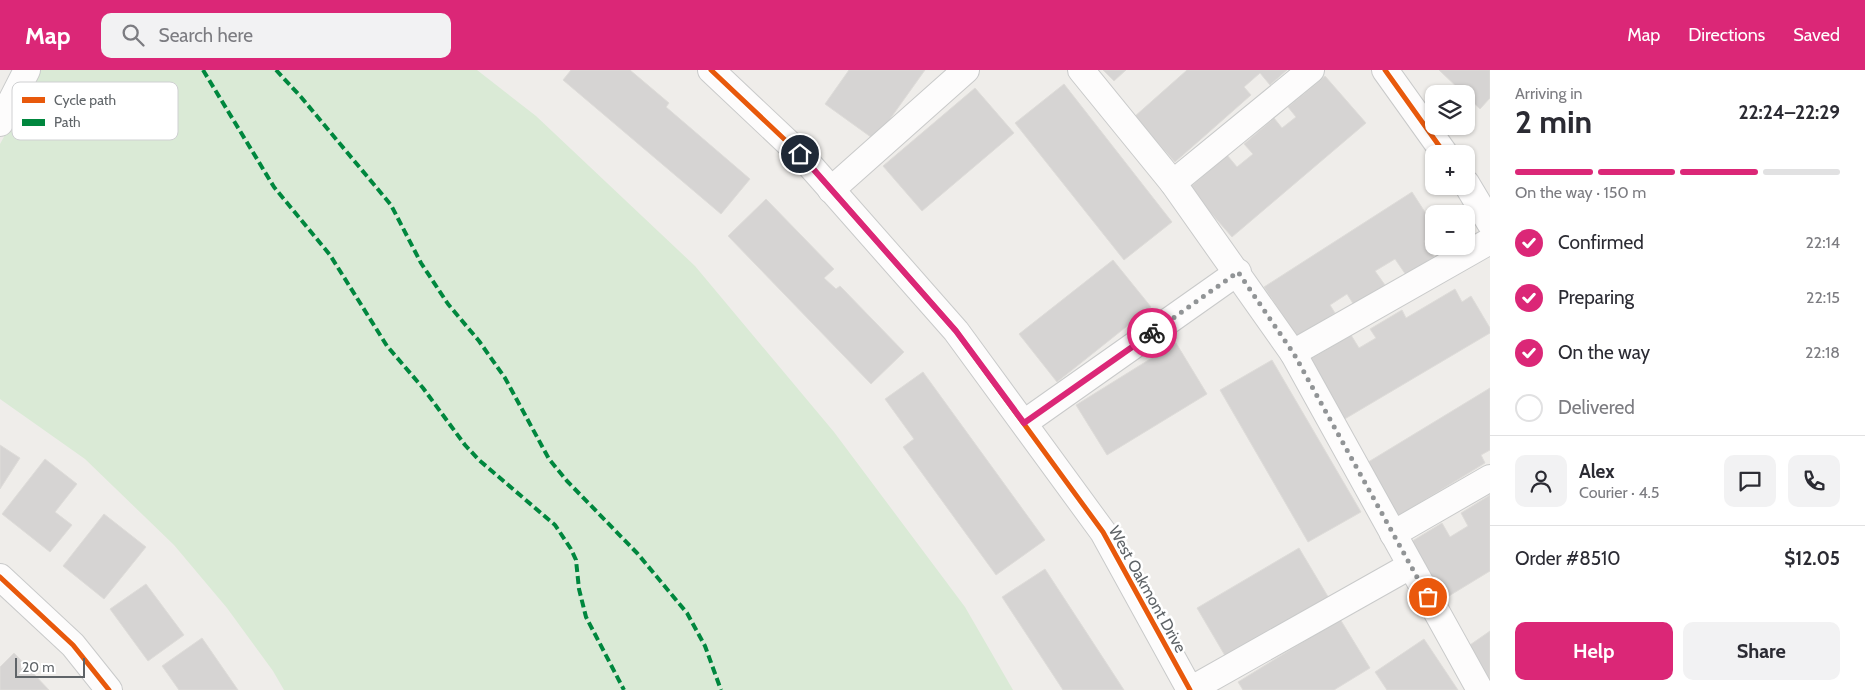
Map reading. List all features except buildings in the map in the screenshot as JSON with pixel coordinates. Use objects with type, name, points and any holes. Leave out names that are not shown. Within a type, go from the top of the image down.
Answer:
[{"type":"street","points":[[17,82],[27,70]]},
{"type":"street","name":"West Oakmont Drive","points":[[711,70],[800,154],[956,331],[1103,532],[1190,690]]},
{"type":"street","points":[[831,190],[966,70]]},
{"type":"street","points":[[1081,70],[1173,183],[1238,272],[1294,354],[1480,690]]},
{"type":"street","points":[[1173,183],[1311,70]]},
{"type":"street","points":[[1393,73],[1439,145]]},
{"type":"street","points":[[0,123],[6,95]]},
{"type":"street","points":[[1473,195],[1490,223]]},
{"type":"street","points":[[1294,354],[1490,241]]},
{"type":"street","points":[[1024,423],[1238,272]]},
{"type":"street","points":[[1392,534],[1490,478]]},
{"type":"street","points":[[1190,690],[1410,566]]},
{"type":"street","points":[[0,577],[73,645],[109,690]]},
{"type":"green space","points":[[41,70],[477,70],[536,116],[695,266],[834,432],[965,607],[1013,690],[284,690],[273,671],[227,608],[174,545],[85,459],[0,399],[0,144],[12,122],[12,140],[178,140],[178,82],[34,82]]},
{"type":"marked path","points":[[203,70],[274,187],[330,255],[387,346],[423,388],[465,445],[479,460],[555,525],[576,560],[579,589],[586,617],[624,690]]},
{"type":"marked path","points":[[276,70],[301,97],[391,205],[421,263],[448,304],[479,341],[505,378],[549,459],[567,481],[637,553],[687,613],[705,646],[721,690]]},
{"type":"cycle path","points":[[711,70],[800,154],[956,331],[1103,532],[1190,690]]},
{"type":"cycle path","points":[[1385,70],[1439,145]]},
{"type":"cycle path","points":[[0,577],[73,645],[109,690]]},
{"type":"way so far","points":[[1152,333],[1238,272],[1294,354],[1428,597]]},
{"type":"route","points":[[800,154],[956,331],[1024,423],[1152,333]]}]
